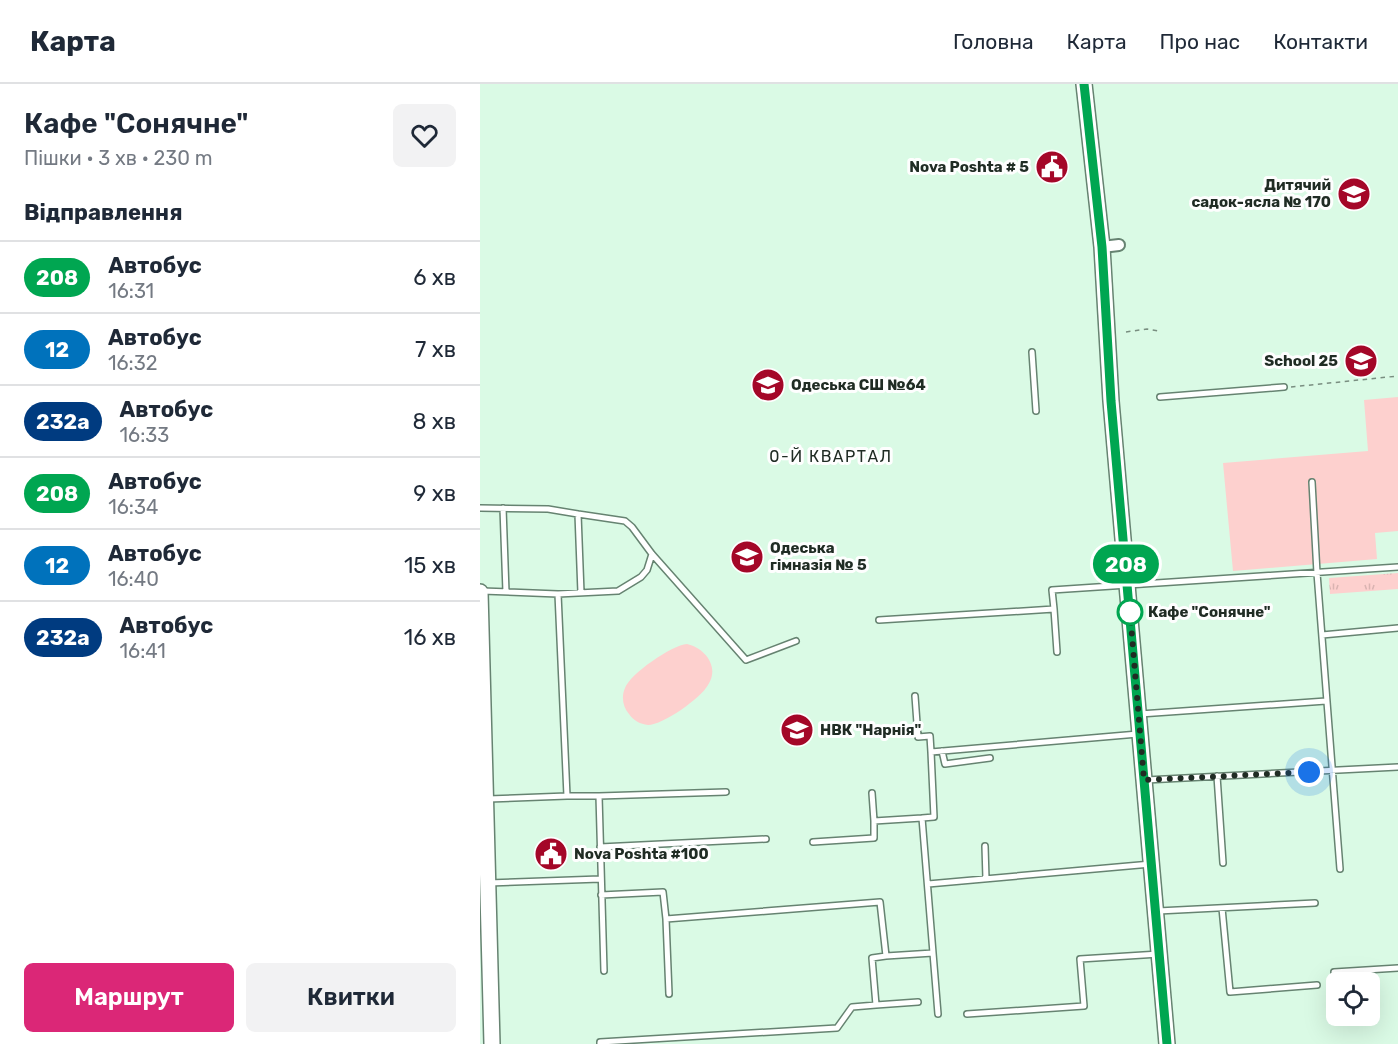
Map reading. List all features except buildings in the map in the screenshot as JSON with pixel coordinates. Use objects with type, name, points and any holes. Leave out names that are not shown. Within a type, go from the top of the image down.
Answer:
[{"type":"main road","points":[[1084,84],[1102,247],[1112,413],[1167,1044]]},
{"type":"main road","points":[[480,592],[487,799],[486,1014],[492,1044]]},
{"type":"street","points":[[1102,247],[1119,245]]},
{"type":"lane","points":[[1032,352],[1036,411]]},
{"type":"lane","points":[[1160,397],[1284,387]]},
{"type":"lane","points":[[1312,482],[1326,701],[1340,869]]},
{"type":"lane","points":[[480,508],[548,509],[625,521],[632,526],[652,554],[746,660],[796,641]]},
{"type":"lane","points":[[503,508],[506,592]]},
{"type":"lane","points":[[578,514],[581,593]]},
{"type":"lane","points":[[480,592],[558,594],[618,591],[642,577],[652,554]]},
{"type":"lane","points":[[1057,652],[1052,590],[1398,567]]},
{"type":"lane","points":[[558,594],[567,796]]},
{"type":"lane","points":[[879,620],[1054,609]]},
{"type":"lane","points":[[1322,634],[1398,628]]},
{"type":"lane","points":[[874,821],[934,817],[930,736],[918,737],[915,696]]},
{"type":"lane","points":[[1138,714],[1326,701]]},
{"type":"lane","points":[[931,752],[1140,734]]},
{"type":"lane","points":[[942,751],[945,764],[990,758]]},
{"type":"lane","points":[[1144,780],[1398,767]]},
{"type":"lane","points":[[1217,776],[1223,863]]},
{"type":"lane","points":[[487,799],[726,792]]},
{"type":"lane","points":[[813,842],[874,838],[872,793]]},
{"type":"lane","points":[[599,796],[604,972]]},
{"type":"lane","points":[[922,818],[938,1014]]},
{"type":"lane","points":[[600,847],[766,839]]},
{"type":"lane","points":[[985,846],[986,879]]},
{"type":"lane","points":[[928,884],[1151,864]]},
{"type":"lane","points":[[485,875],[600,879]]},
{"type":"lane","points":[[601,895],[663,892],[669,994]]},
{"type":"lane","points":[[666,919],[880,902],[886,956]]},
{"type":"lane","points":[[1156,912],[1315,903]]},
{"type":"lane","points":[[1222,908],[1230,992],[1317,985]]},
{"type":"lane","points":[[876,1005],[872,958],[933,953]]},
{"type":"lane","points":[[967,1014],[1084,1006],[1080,959],[1160,953]]},
{"type":"lane","points":[[1334,972],[1398,968]]},
{"type":"lane","points":[[600,1044],[600,1042],[837,1028],[852,1007],[918,1002]]},
{"type":"path","points":[[1126,332],[1147,329],[1158,331]]},
{"type":"path","points":[[1284,387],[1398,376]]},
{"type":"green space","points":[[1398,397],[1398,531],[1375,533],[1377,559],[1233,571],[1223,463],[1368,451],[1364,400]]},
{"type":"green space","points":[[1398,573],[1398,589],[1330,594],[1329,578]]},
{"type":"green space","points":[[687,644],[700,650],[709,659],[712,672],[708,685],[690,703],[663,721],[648,725],[635,720],[623,702],[628,682],[662,655]]},
{"type":"bus line","name":"208","points":[[1084,84],[1102,247],[1111,401],[1167,1044]]},
{"type":"place","name":"Nova Poshta # 5","points":[[1052,167]]},
{"type":"place","name":"Дитячий садок-ясла № 170","points":[[1354,194]]},
{"type":"place","name":"School 25","points":[[1361,361]]},
{"type":"place","name":"Одеська СШ №64","points":[[768,385]]},
{"type":"place","name":"Одеська гімназія № 5","points":[[747,557]]},
{"type":"place","name":"Кафе \"Сонячне\"","points":[[1130,612]]},
{"type":"place","name":"НВК \"Нарнія\"","points":[[797,730]]},
{"type":"place","name":"Nova Poshta #100","points":[[551,854]]},
{"type":"district","name":"0-Й КВАРТАЛ","points":[[831,456]]},
{"type":"route","points":[[1130,612],[1144,780],[1309,772]]}]
